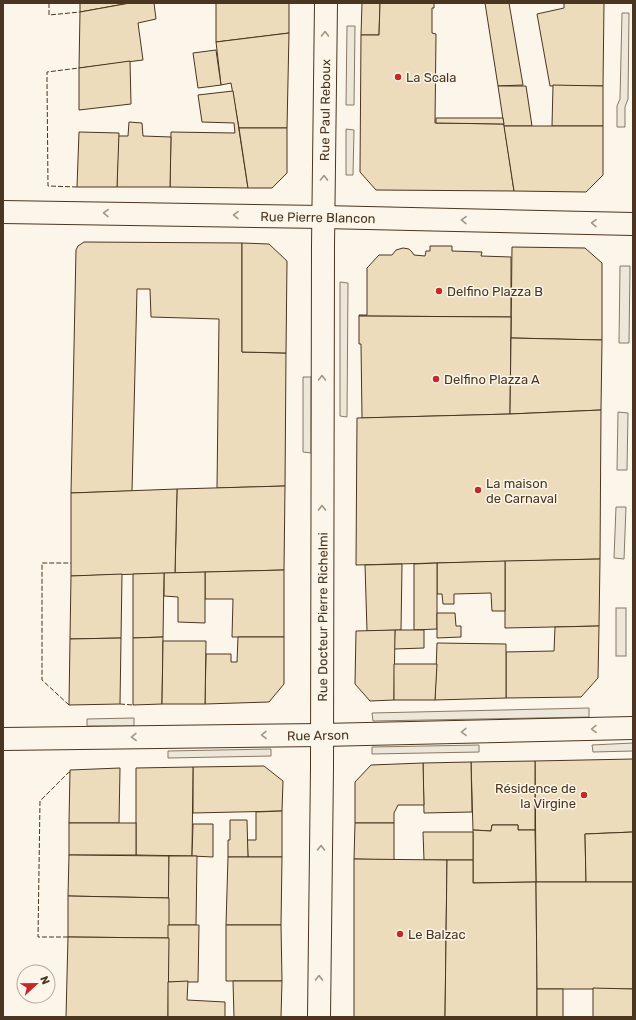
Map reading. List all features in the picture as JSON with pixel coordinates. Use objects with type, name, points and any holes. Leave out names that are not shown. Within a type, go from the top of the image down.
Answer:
[{"type":"street","name":"Rue Paul Reboux","points":[[323,217],[326,3]]},
{"type":"street","name":"Rue Pierre Blancon","points":[[3,212],[633,224]]},
{"type":"street","name":"Rue Docteur Pierre Richelmi","points":[[319,1017],[322,735],[323,217]]},
{"type":"street","name":"Rue Arson","points":[[3,739],[322,735],[633,728]]},
{"type":"shaded area","points":[[622,13],[629,13],[628,99],[625,107],[625,127],[617,127],[617,106],[620,99]]},
{"type":"shaded area","points":[[347,26],[355,26],[354,105],[346,105]]},
{"type":"shaded area","points":[[346,129],[354,130],[353,175],[346,175]]},
{"type":"shaded area","points":[[620,266],[630,266],[629,343],[619,343]]},
{"type":"shaded area","points":[[340,282],[348,283],[347,417],[340,416]]},
{"type":"shaded area","points":[[303,377],[311,377],[311,453],[303,452]]},
{"type":"shaded area","points":[[618,412],[628,413],[627,470],[617,470]]},
{"type":"shaded area","points":[[616,507],[626,507],[624,559],[614,558]]},
{"type":"shaded area","points":[[616,608],[626,608],[626,656],[616,656]]},
{"type":"shaded area","points":[[589,708],[589,717],[373,721],[372,713]]},
{"type":"shaded area","points":[[134,718],[134,726],[87,726],[87,719]]},
{"type":"shaded area","points":[[633,743],[633,751],[593,752],[592,745]]},
{"type":"shaded area","points":[[479,745],[479,752],[372,754],[372,747]]},
{"type":"shaded area","points":[[271,749],[271,756],[168,758],[168,751]]},
{"type":"building","points":[[80,3],[130,3],[80,12]]},
{"type":"building","points":[[130,3],[154,3],[156,19],[138,23],[143,60],[79,68],[80,12]]},
{"type":"building","points":[[216,3],[289,3],[289,33],[216,42]]},
{"type":"building","points":[[362,3],[380,3],[379,35],[361,35]]},
{"type":"building","name":"La Scala","points":[[380,3],[434,3],[434,8],[432,8],[432,33],[436,34],[435,123],[504,124],[514,191],[376,190],[360,172],[361,35],[379,35]]},
{"type":"building","points":[[485,3],[509,3],[523,85],[498,86]]},
{"type":"building","points":[[564,3],[604,3],[603,86],[550,86],[537,14],[564,8]]},
{"type":"building","points":[[289,33],[287,128],[239,128],[231,83],[221,85],[216,42]]},
{"type":"building","points":[[216,50],[221,85],[198,88],[193,53]]},
{"type":"building","points":[[130,61],[131,104],[79,110],[79,68]]},
{"type":"building","points":[[553,85],[603,86],[603,126],[552,126]]},
{"type":"building","points":[[498,86],[526,86],[532,126],[504,126]]},
{"type":"building","points":[[233,91],[248,188],[170,187],[171,132],[235,133],[234,123],[202,122],[198,95]]},
{"type":"building","points":[[436,118],[503,118],[504,124],[436,123]]},
{"type":"building","points":[[129,122],[142,123],[143,136],[171,137],[170,187],[117,187],[118,136],[128,136]]},
{"type":"building","points":[[504,126],[603,126],[603,175],[586,192],[514,191]]},
{"type":"building","points":[[239,128],[287,128],[287,173],[272,188],[248,188]]},
{"type":"building","points":[[79,132],[119,133],[117,187],[77,187]]},
{"type":"building","points":[[84,242],[242,243],[242,352],[286,353],[285,486],[217,488],[219,319],[151,317],[150,289],[137,289],[132,491],[71,493],[76,250],[78,246]]},
{"type":"building","points":[[242,243],[269,244],[287,261],[286,353],[242,352]]},
{"type":"building","name":"Delfino Plazza B","points":[[430,246],[452,246],[452,251],[482,252],[481,256],[511,257],[511,317],[359,316],[367,315],[367,268],[379,255],[392,255],[396,250],[403,248],[409,249],[414,255],[425,256],[426,251],[430,251]]},
{"type":"building","points":[[512,247],[585,248],[602,263],[602,340],[511,338]]},
{"type":"building","name":"Delfino Plazza A","points":[[359,316],[511,317],[510,414],[362,418]]},
{"type":"building","points":[[511,338],[602,340],[601,410],[510,414]]},
{"type":"building","name":"La maison de Carnaval","points":[[601,410],[600,559],[356,565],[357,418]]},
{"type":"building","points":[[285,486],[284,570],[175,573],[177,489]]},
{"type":"building","points":[[177,489],[175,573],[71,576],[71,493]]},
{"type":"building","points":[[600,559],[599,626],[505,628],[505,561]]},
{"type":"building","points":[[505,561],[505,611],[492,611],[491,593],[454,594],[454,604],[443,604],[442,594],[437,594],[437,563]]},
{"type":"building","points":[[437,563],[437,629],[414,630],[414,564]]},
{"type":"building","points":[[402,564],[401,630],[367,631],[365,565]]},
{"type":"building","points":[[284,570],[284,637],[232,637],[233,599],[205,599],[205,572]]},
{"type":"building","points":[[205,572],[205,623],[178,622],[178,597],[164,596],[164,573]]},
{"type":"building","points":[[164,573],[163,637],[133,638],[133,574]]},
{"type":"building","points":[[122,574],[121,638],[70,639],[71,576]]},
{"type":"building","points":[[437,613],[455,613],[456,626],[461,626],[461,637],[437,638]]},
{"type":"building","points":[[599,626],[598,678],[581,697],[506,698],[506,652],[554,651],[555,627]]},
{"type":"building","points":[[395,630],[424,630],[424,648],[394,649]]},
{"type":"building","points":[[395,630],[394,700],[370,701],[355,684],[356,631]]},
{"type":"building","points":[[163,637],[162,704],[133,705],[133,638]]},
{"type":"building","points":[[238,637],[284,637],[284,684],[269,702],[205,704],[206,654],[231,654],[231,662],[237,662]]},
{"type":"building","points":[[121,638],[120,704],[69,705],[70,639]]},
{"type":"building","points":[[163,641],[206,641],[205,704],[162,704]]},
{"type":"building","points":[[437,643],[506,644],[506,698],[435,700]]},
{"type":"building","points":[[394,664],[437,664],[435,700],[394,700]]},
{"type":"building","name":"Résidence de la Virgine","points":[[633,759],[633,832],[585,834],[586,882],[536,882],[535,761]]},
{"type":"building","points":[[535,761],[535,830],[518,830],[518,825],[492,825],[491,831],[473,830],[471,762]]},
{"type":"building","points":[[471,762],[472,812],[424,813],[423,763]]},
{"type":"building","points":[[423,763],[424,805],[398,805],[394,813],[394,823],[355,823],[355,782],[371,765]]},
{"type":"building","points":[[264,766],[283,781],[282,811],[193,813],[193,767]]},
{"type":"building","points":[[193,767],[192,856],[136,855],[136,768]]},
{"type":"building","points":[[120,768],[119,823],[69,823],[70,770]]},
{"type":"building","points":[[282,811],[282,857],[248,857],[247,840],[256,840],[256,812]]},
{"type":"building","points":[[230,820],[247,820],[248,857],[228,857]]},
{"type":"building","points":[[69,823],[136,823],[136,855],[69,855]]},
{"type":"building","points":[[355,823],[394,823],[394,860],[354,859]]},
{"type":"building","points":[[193,824],[213,824],[213,857],[192,856]]},
{"type":"building","points":[[492,825],[518,825],[518,830],[535,830],[536,882],[473,883],[473,830],[491,831]]},
{"type":"building","points":[[423,832],[473,832],[473,860],[424,860]]},
{"type":"building","points":[[633,832],[633,882],[586,882],[585,834]]},
{"type":"building","points":[[69,855],[169,856],[169,898],[68,896]]},
{"type":"building","points":[[169,856],[197,856],[196,925],[168,925]]},
{"type":"building","points":[[228,857],[282,857],[281,925],[226,925]]},
{"type":"building","name":"Le Balzac","points":[[354,859],[447,860],[445,1017],[354,1017]]},
{"type":"building","points":[[447,860],[473,860],[473,883],[536,882],[537,1017],[445,1017]]},
{"type":"building","points":[[536,882],[633,882],[633,989],[537,989]]},
{"type":"building","points":[[68,896],[169,898],[169,938],[68,937]]},
{"type":"building","points":[[168,925],[199,925],[198,982],[168,982]]},
{"type":"building","points":[[226,925],[281,925],[282,981],[226,981]]},
{"type":"building","points":[[68,937],[169,938],[168,1017],[66,1017]]},
{"type":"building","points":[[188,981],[187,1000],[225,1002],[225,1017],[168,1017],[168,982]]},
{"type":"building","points":[[233,981],[282,981],[281,1017],[234,1017]]},
{"type":"building","points":[[593,988],[633,989],[633,1017],[593,1017]]},
{"type":"building","points":[[537,989],[563,989],[563,1017],[537,1017]]},
{"type":"fence","points":[[49,3],[49,15],[80,12]]},
{"type":"fence","points":[[77,187],[48,186],[47,72],[79,68]]},
{"type":"fence","points":[[69,705],[42,680],[42,563],[71,563]]},
{"type":"fence","points":[[120,704],[133,705]]},
{"type":"fence","points":[[68,937],[38,937],[40,801],[70,772]]},
{"type":"place","name":"La Scala","points":[[398,77]]},
{"type":"place","name":"Delfino Plazza B","points":[[439,291]]},
{"type":"place","name":"Delfino Plazza A","points":[[436,379]]},
{"type":"place","name":"La maison de Carnaval","points":[[478,490]]},
{"type":"place","name":"Résidence de la Virgine","points":[[584,795]]},
{"type":"place","name":"Le Balzac","points":[[400,934]]}]
